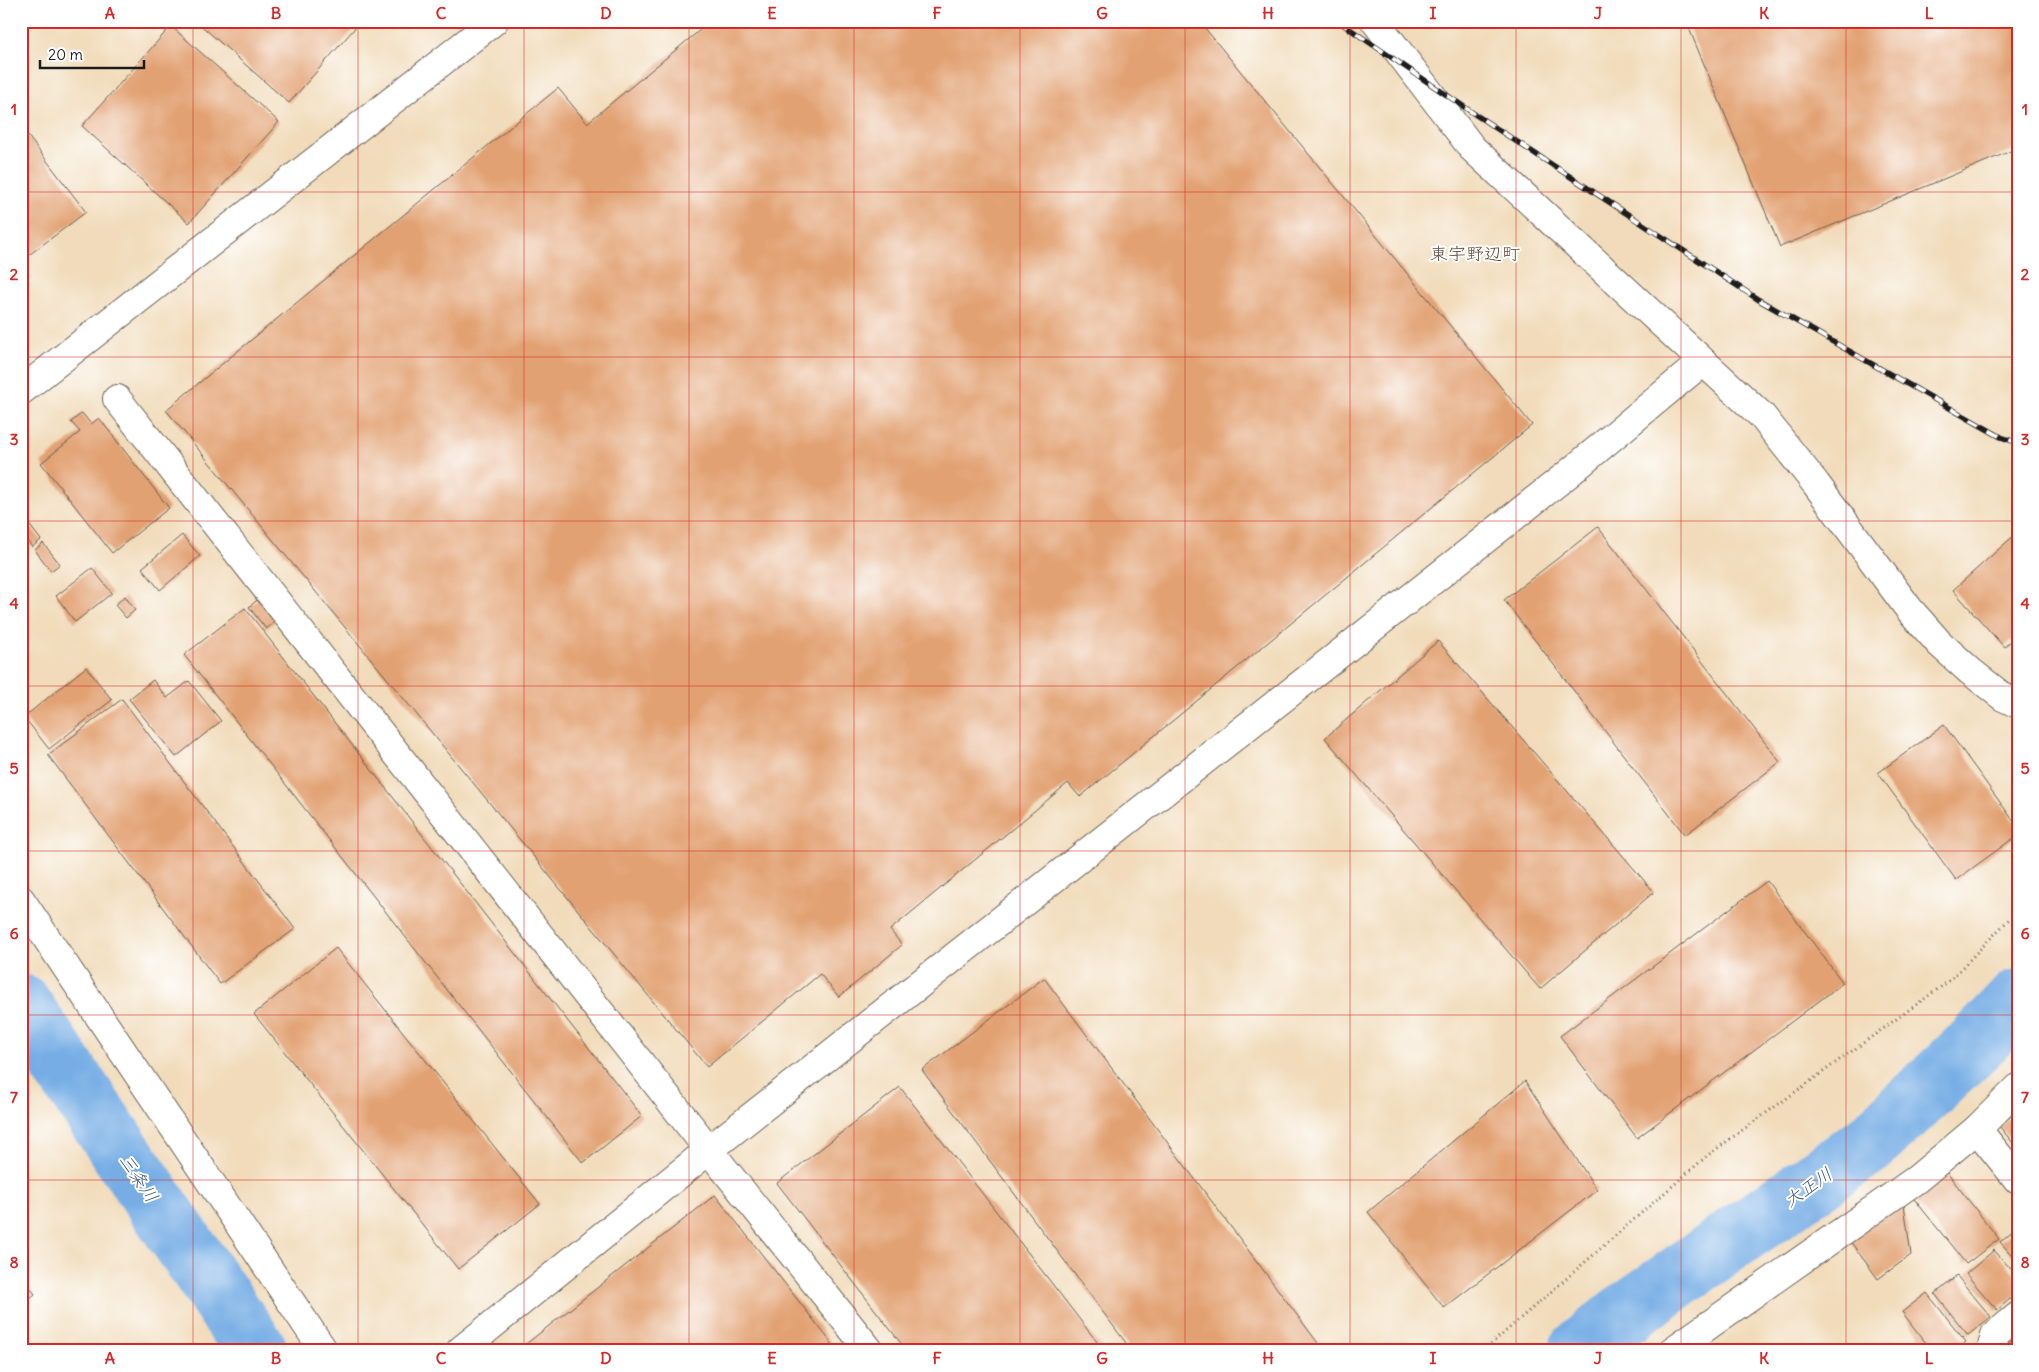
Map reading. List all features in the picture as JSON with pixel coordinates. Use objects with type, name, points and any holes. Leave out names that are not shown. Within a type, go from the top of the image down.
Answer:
[{"type":"street","points":[[21,391],[494,21]]},
{"type":"street","points":[[1376,21],[1472,148],[1762,416],[1816,484],[1909,609],[1940,643],[1970,671],[2003,697],[2018,704]]},
{"type":"street","points":[[460,1351],[709,1150],[1568,474],[1702,362]]},
{"type":"street","points":[[117,400],[870,1351]]},
{"type":"street","points":[[21,900],[324,1351]]},
{"type":"street","points":[[1672,1351],[1917,1179],[1977,1129],[2018,1088]]},
{"type":"street","points":[[1977,1129],[2018,1180]]},
{"type":"street","points":[[1991,1351],[1995,1335],[2018,1316]]},
{"type":"path","points":[[1483,1351],[1708,1155],[1949,980],[2018,910]]},
{"type":"building","points":[[196,21],[361,21],[289,103]]},
{"type":"building","points":[[711,21],[1199,21],[1532,425],[1080,797],[1068,783],[890,930],[902,945],[839,997],[820,974],[707,1067],[166,410],[558,88],[587,123]]},
{"type":"building","points":[[1686,21],[2018,21],[2018,148],[1780,247]]},
{"type":"building","points":[[171,26],[279,122],[189,223],[82,126]]},
{"type":"building","points":[[21,127],[86,212],[21,261]]},
{"type":"building","points":[[82,413],[91,424],[99,418],[169,508],[112,553],[41,463],[80,432],[71,422]]},
{"type":"building","points":[[24,518],[41,540],[32,547],[21,533],[21,520]]},
{"type":"building","points":[[1598,527],[1780,762],[1685,835],[1504,600]]},
{"type":"building","points":[[2018,532],[2018,635],[2004,647],[1953,590]]},
{"type":"building","points":[[182,535],[200,556],[160,590],[142,568]]},
{"type":"building","points":[[43,543],[60,564],[51,571],[35,550]]},
{"type":"building","points":[[92,568],[112,593],[75,622],[56,596]]},
{"type":"building","points":[[263,595],[281,617],[266,629],[249,607]]},
{"type":"building","points":[[125,596],[135,610],[126,618],[115,605]]},
{"type":"building","points":[[245,608],[642,1116],[583,1163],[184,655]]},
{"type":"building","points":[[1438,641],[1654,892],[1540,989],[1325,738]]},
{"type":"building","points":[[86,667],[112,700],[49,749],[24,717]]},
{"type":"building","points":[[153,680],[167,698],[189,681],[221,721],[176,757],[129,699]]},
{"type":"building","points":[[122,699],[295,929],[220,984],[48,755]]},
{"type":"building","points":[[1944,725],[2018,827],[2018,835],[1956,880],[1878,773]]},
{"type":"building","points":[[1767,881],[1843,983],[1637,1138],[1560,1036]]},
{"type":"building","points":[[336,948],[540,1204],[458,1269],[254,1014]]},
{"type":"building","points":[[1044,978],[1318,1343],[1308,1351],[1132,1351],[922,1070]]},
{"type":"building","points":[[1525,1081],[1597,1190],[1444,1308],[1368,1212]]},
{"type":"building","points":[[900,1087],[1104,1351],[907,1351],[777,1183]]},
{"type":"building","points":[[2018,1100],[2018,1149],[1999,1126],[2010,1117],[2005,1111]]},
{"type":"building","points":[[1944,1169],[1999,1239],[1966,1264],[1911,1195]]},
{"type":"building","points":[[715,1195],[838,1351],[517,1351]]},
{"type":"building","points":[[1903,1197],[1911,1255],[1878,1279],[1847,1237]]},
{"type":"building","points":[[2018,1226],[2018,1262],[2000,1242]]},
{"type":"building","points":[[1994,1250],[2018,1277],[2018,1292],[1997,1310],[1966,1274]]},
{"type":"building","points":[[1957,1276],[1991,1317],[1968,1335],[1935,1294]]},
{"type":"building","points":[[21,1277],[35,1294],[21,1305]]},
{"type":"building","points":[[1927,1293],[1966,1342],[1956,1351],[1932,1351],[1902,1312]]},
{"type":"building","points":[[2018,1326],[2018,1351],[2015,1351],[2004,1337]]},
{"type":"waterway","name":"大正川","points":[[1579,1351],[1622,1316],[1869,1144],[1978,1042],[2018,1000]]},
{"type":"waterway","name":"三条川","points":[[21,1005],[257,1351]]},
{"type":"railway","points":[[1338,21],[1476,115],[1759,300],[2001,437],[2018,443]]},
{"type":"district","name":"東宇野辺町","points":[[1475,253]]}]
